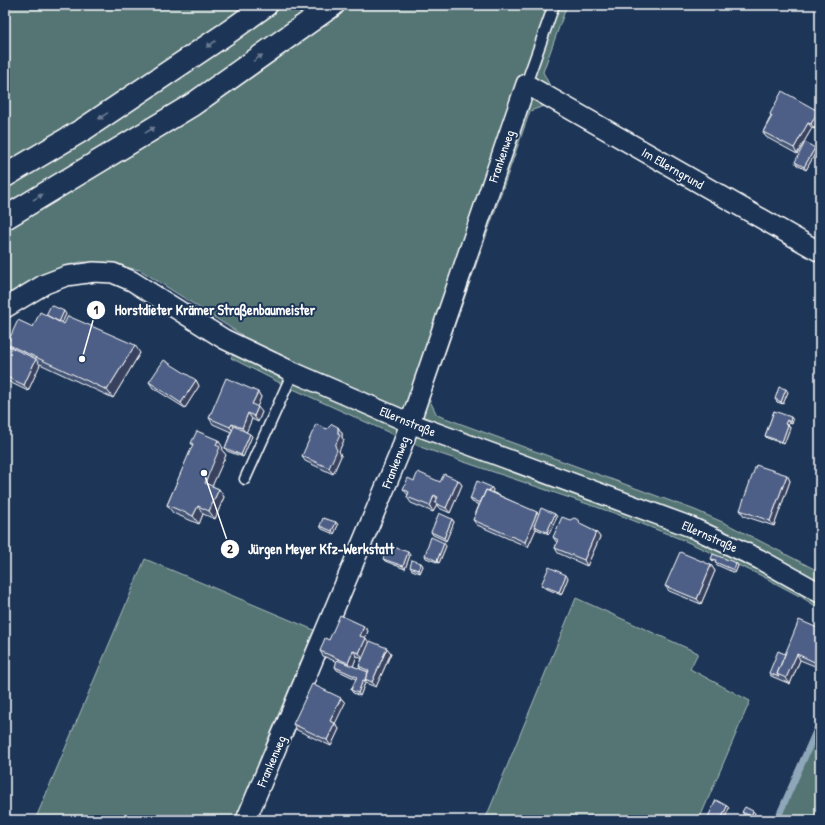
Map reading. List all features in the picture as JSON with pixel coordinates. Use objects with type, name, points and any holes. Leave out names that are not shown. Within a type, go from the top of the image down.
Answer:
[{"type":"highway","points":[[5,176],[84,129],[230,31],[266,5]]},
{"type":"highway","points":[[5,218],[192,105],[333,5]]},
{"type":"street","name":"Im Ellerngrund","points":[[526,84],[820,252]]},
{"type":"street","name":"Frankenweg","points":[[246,820],[400,452],[526,84]]},
{"type":"street","name":"Ellernstraße","points":[[5,308],[45,284],[66,276],[94,272],[113,273],[132,281],[224,339],[293,372],[410,423],[691,527],[759,559],[820,593]]},
{"type":"lane","name":"Frankenweg","points":[[526,84],[554,5]]},
{"type":"lane","points":[[245,479],[293,372]]},
{"type":"green space","points":[[5,5],[567,5],[543,72],[551,88],[820,243],[820,262],[544,106],[530,111],[429,399],[437,415],[695,510],[727,524],[820,572],[820,609],[760,575],[683,540],[614,513],[423,448],[282,384],[231,358],[242,335],[140,270],[103,263],[80,262],[62,267],[37,278],[5,297]]},
{"type":"green space","points":[[145,559],[314,630],[258,763],[275,770],[254,820],[35,820]]},
{"type":"green space","points":[[576,598],[698,653],[690,669],[750,701],[699,820],[485,820]]},
{"type":"green space","points":[[820,715],[820,820],[774,820]]},
{"type":"building","points":[[782,91],[818,111],[811,124],[808,123],[794,148],[763,132],[772,116],[770,114]]},
{"type":"building","points":[[805,142],[815,148],[804,167],[795,162]]},
{"type":"building","points":[[51,305],[64,311],[59,322],[46,315]]},
{"type":"building","points":[[40,312],[64,324],[68,316],[135,345],[107,390],[7,344],[18,320],[33,327]]},
{"type":"building","points":[[8,346],[36,359],[24,385],[5,376],[5,354]]},
{"type":"building","points":[[164,360],[196,380],[181,403],[149,382]]},
{"type":"building","points":[[226,378],[258,392],[252,404],[258,407],[254,416],[248,413],[242,428],[232,424],[230,427],[209,418]]},
{"type":"building","points":[[779,387],[786,389],[781,402],[775,399]]},
{"type":"building","points":[[774,411],[791,417],[790,422],[787,420],[785,424],[788,425],[782,442],[765,436]]},
{"type":"building","points":[[316,424],[327,429],[332,424],[338,427],[338,434],[340,435],[335,446],[337,450],[329,468],[302,456]]},
{"type":"building","points":[[234,426],[250,434],[241,455],[225,448]]},
{"type":"building","points":[[197,431],[218,440],[216,445],[220,447],[205,483],[219,489],[209,511],[198,506],[193,516],[167,505]]},
{"type":"building","points":[[756,465],[787,475],[770,521],[740,510]]},
{"type":"building","points":[[418,472],[440,482],[444,474],[458,480],[446,508],[435,503],[438,497],[434,495],[430,506],[407,497],[409,492],[403,489],[408,478],[414,481]]},
{"type":"building","points":[[477,481],[491,487],[489,491],[486,490],[480,503],[470,499]]},
{"type":"building","points":[[486,490],[537,512],[525,542],[473,520]]},
{"type":"building","points":[[541,508],[555,514],[547,532],[534,526]]},
{"type":"building","points":[[439,513],[452,519],[444,538],[431,532]]},
{"type":"building","points":[[562,517],[570,520],[574,518],[579,520],[580,524],[596,532],[584,560],[555,548],[558,540],[553,537]]},
{"type":"building","points":[[323,518],[336,522],[332,531],[320,526]]},
{"type":"building","points":[[431,537],[444,543],[437,561],[425,555]]},
{"type":"building","points":[[388,545],[408,552],[403,566],[383,559]]},
{"type":"building","points":[[680,552],[711,565],[697,599],[665,586]]},
{"type":"building","points":[[713,554],[736,563],[734,570],[715,562],[716,560],[711,559]]},
{"type":"building","points":[[412,560],[421,563],[418,570],[410,567]]},
{"type":"building","points":[[549,567],[566,575],[559,592],[541,585]]},
{"type":"building","points":[[340,615],[364,626],[360,636],[366,638],[359,653],[353,651],[348,663],[320,651],[325,638],[329,640]]},
{"type":"building","points":[[799,620],[820,629],[820,660],[819,664],[797,654],[786,678],[777,674]]},
{"type":"building","points":[[370,641],[387,648],[372,682],[365,679],[369,671],[359,666]]},
{"type":"building","points":[[778,651],[785,654],[777,674],[779,677],[769,673]]},
{"type":"building","points":[[337,660],[368,672],[365,679],[367,681],[363,680],[358,693],[351,690],[357,677],[335,667]]},
{"type":"building","points":[[312,684],[341,698],[330,721],[335,723],[327,740],[293,724]]},
{"type":"building","points":[[716,800],[727,806],[721,820],[715,820],[708,817]]},
{"type":"building","points":[[745,807],[753,811],[751,816],[742,812]]},
{"type":"waterway","points":[[777,820],[820,723]]},
{"type":"place","name":"Horstdieter Krämer Straßenbaumeister","points":[[82,359]]},
{"type":"place","name":"Jürgen Meyer Kfz-Werkstatt","points":[[204,473]]}]
